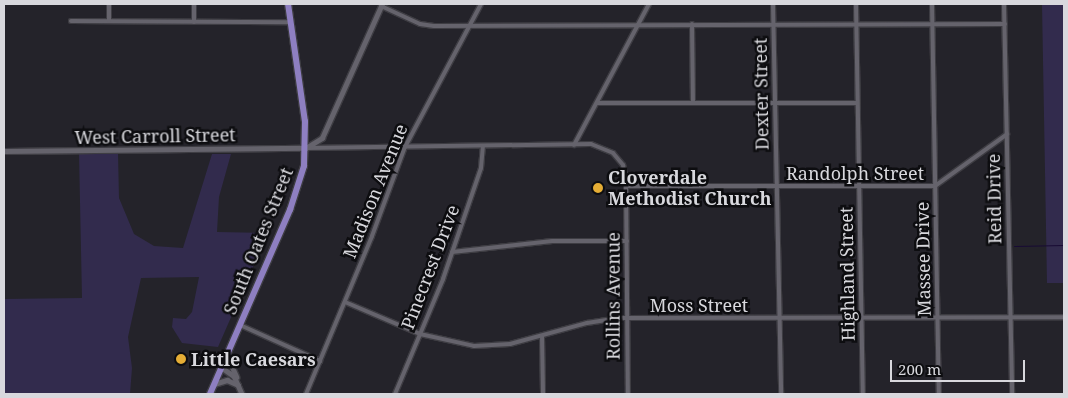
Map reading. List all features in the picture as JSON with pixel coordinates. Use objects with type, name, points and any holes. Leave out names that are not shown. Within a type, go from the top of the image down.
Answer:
[{"type":"main road","name":"South Oates Street","points":[[210,394],[299,188],[306,148],[288,4]]},
{"type":"street","points":[[108,21],[109,4]]},
{"type":"street","points":[[194,4],[194,22]]},
{"type":"street","name":"Madison Avenue","points":[[306,394],[345,302],[405,148],[481,4]]},
{"type":"street","points":[[574,145],[650,4]]},
{"type":"street","name":"Dexter Street","points":[[773,4],[781,394]]},
{"type":"street","name":"Highland Street","points":[[856,4],[863,394]]},
{"type":"street","name":"Massee Drive","points":[[932,4],[939,394]]},
{"type":"street","name":"Reid Drive","points":[[1004,4],[1012,394]]},
{"type":"street","points":[[306,148],[322,138],[381,5],[426,26],[639,23],[1005,24]]},
{"type":"street","points":[[71,21],[290,22]]},
{"type":"street","points":[[692,24],[693,103]]},
{"type":"street","points":[[597,102],[857,103]]},
{"type":"street","name":"Randolph Street","points":[[626,186],[935,186],[1007,134]]},
{"type":"street","name":"Rollins Avenue","points":[[306,148],[596,145],[613,153],[624,170],[626,186],[628,394]]},
{"type":"street","name":"Pinecrest Drive","points":[[395,394],[452,252],[481,168],[483,146]]},
{"type":"street","name":"West Carroll Street","points":[[4,151],[306,148]]},
{"type":"street","points":[[452,252],[552,240],[627,241]]},
{"type":"street","name":"Moss Street","points":[[345,302],[420,334],[474,346],[510,344],[597,320],[1064,317]]},
{"type":"street","points":[[240,325],[320,361]]},
{"type":"street","points":[[542,336],[543,394]]},
{"type":"street","points":[[227,354],[242,394]]},
{"type":"street","points":[[221,367],[239,383]]},
{"type":"street","points":[[214,384],[231,380],[239,383]]},
{"type":"shaded area","points":[[1042,4],[1064,4],[1064,283],[1047,283]]},
{"type":"shaded area","points":[[79,153],[118,153],[119,198],[134,234],[154,246],[183,248],[212,154],[231,154],[219,197],[217,232],[268,233],[218,347],[182,343],[172,327],[173,318],[186,319],[192,312],[199,277],[141,278],[128,337],[132,368],[130,394],[4,394],[4,299],[82,298]]},
{"type":"waterway","points":[[1014,246],[1064,245]]},
{"type":"place","name":"Cloverdale Methodist Church","points":[[598,188]]},
{"type":"place","name":"Little Caesars","points":[[181,359]]}]
